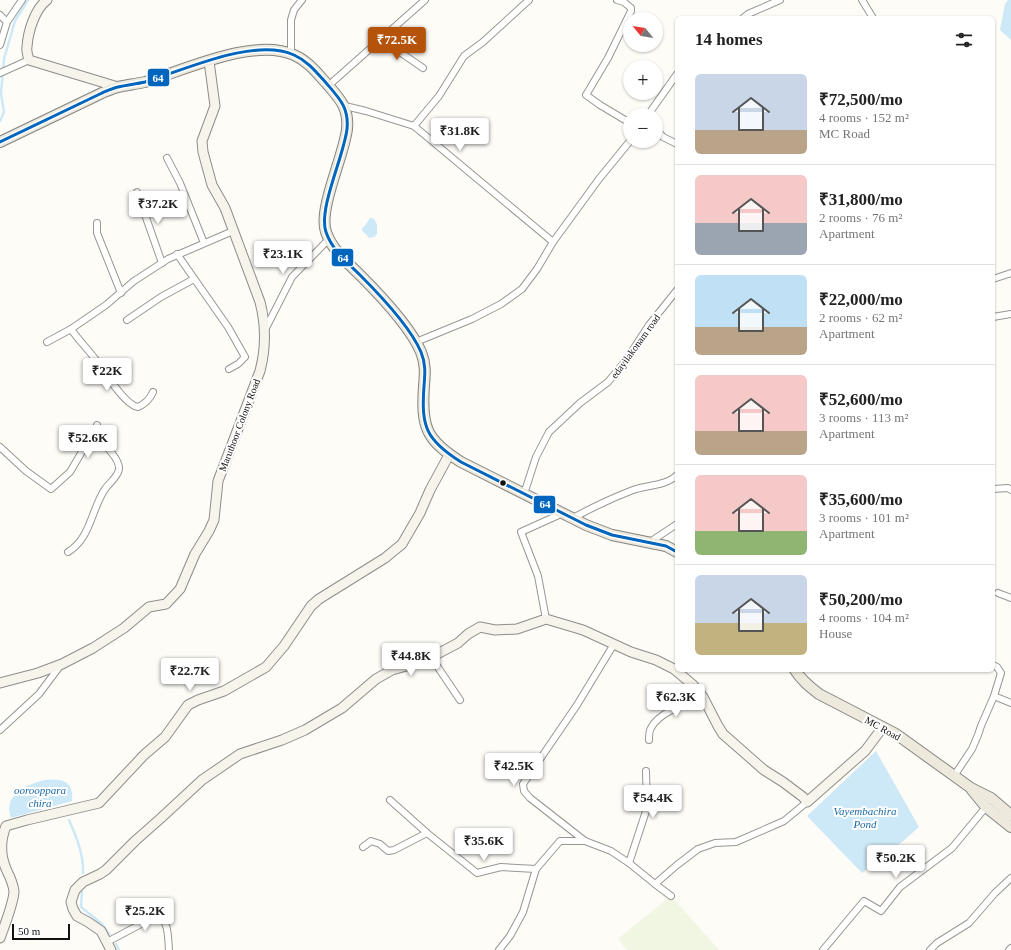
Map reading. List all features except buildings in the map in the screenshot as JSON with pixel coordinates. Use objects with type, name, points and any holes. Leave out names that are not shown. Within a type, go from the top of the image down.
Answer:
[{"type":"main road","points":[[2,144],[102,93],[118,87],[143,82],[226,55],[258,50],[275,50],[291,54],[306,62],[345,106],[347,116],[344,144],[326,204],[325,230],[329,239],[340,255],[384,299],[416,342],[421,352],[425,368],[422,410],[424,422],[434,440],[442,450],[461,462],[586,526],[612,535],[666,546],[675,551]]},
{"type":"main road","name":"MC Road","points":[[796,672],[798,676],[819,694],[896,734],[971,788],[991,798],[1011,815]]},
{"type":"main road","name":"MC Road","points":[[971,788],[986,807],[1011,827]]},
{"type":"street","points":[[0,45],[7,22],[22,0]]},
{"type":"street","points":[[29,60],[26,48],[29,33],[40,5],[47,0]]},
{"type":"street","points":[[291,54],[291,20],[294,10],[302,0]]},
{"type":"street","points":[[328,86],[425,0]]},
{"type":"street","points":[[414,126],[439,96],[464,56],[529,0]]},
{"type":"street","points":[[617,0],[627,5],[631,11],[608,58],[586,95],[623,119]]},
{"type":"street","points":[[746,16],[780,0]]},
{"type":"street","points":[[862,0],[872,16]]},
{"type":"street","points":[[0,15],[7,22]]},
{"type":"street","points":[[381,39],[423,68]]},
{"type":"street","points":[[0,74],[29,60],[118,87]]},
{"type":"street","name":"Maruthoor Colony Road","points":[[0,683],[38,673],[62,664],[93,648],[115,634],[149,607],[166,604],[180,589],[195,554],[214,520],[218,481],[260,371],[264,357],[265,330],[260,302],[225,208],[212,185],[203,152],[202,141],[215,106],[214,93],[211,86],[209,61]]},
{"type":"street","points":[[653,108],[675,77]]},
{"type":"street","points":[[345,106],[414,126],[553,242]]},
{"type":"street","points":[[663,137],[675,143]]},
{"type":"street","points":[[416,342],[472,319],[501,304],[522,289],[537,269],[553,242],[599,179],[624,148]]},
{"type":"street","points":[[167,158],[180,183],[204,243]]},
{"type":"street","points":[[137,192],[162,263]]},
{"type":"street","points":[[97,223],[97,233],[120,293]]},
{"type":"street","points":[[48,342],[71,329],[106,305],[162,263],[177,254],[233,230]]},
{"type":"street","points":[[265,330],[292,277],[329,239]]},
{"type":"street","points":[[177,254],[228,327],[246,357],[229,369]]},
{"type":"street","points":[[995,278],[1011,273]]},
{"type":"street","points":[[127,320],[161,297],[194,279]]},
{"type":"street","name":"edayilakonam road","points":[[524,494],[536,456],[550,432],[580,403],[608,382],[627,359],[649,325],[675,292]]},
{"type":"street","points":[[995,317],[1011,314]]},
{"type":"street","points":[[71,329],[111,382],[132,406],[138,407],[143,405],[150,399],[154,392]]},
{"type":"street","points":[[0,447],[26,472],[51,489],[70,472],[90,438],[94,435],[97,426]]},
{"type":"street","points":[[68,552],[78,545],[82,539],[104,490],[114,478],[119,468],[117,460],[104,444],[94,435]]},
{"type":"street","points":[[0,938],[3,920],[13,898],[14,890],[5,867],[0,848],[6,826],[99,803],[144,755],[165,737],[188,705],[224,691],[266,667],[284,646],[311,606],[319,599],[385,558],[402,544],[420,514],[430,490],[449,455]]},
{"type":"street","points":[[573,518],[601,502],[635,490],[672,480],[675,477]]},
{"type":"street","points":[[995,488],[1008,488],[1011,490]]},
{"type":"street","points":[[546,619],[538,576],[521,532],[563,513]]},
{"type":"street","points":[[650,542],[675,525]]},
{"type":"street","points":[[998,592],[1011,598]]},
{"type":"street","points":[[169,950],[168,933],[164,920],[158,915],[109,946],[101,931],[77,916],[71,902],[75,890],[83,882],[106,870],[134,841],[202,780],[240,754],[282,740],[305,730],[342,708],[376,679],[392,670],[410,666],[431,657],[458,643],[468,634],[480,627],[495,630],[516,630],[546,619],[583,630],[631,652],[656,660],[675,670]]},
{"type":"street","points":[[614,644],[577,704],[522,784],[524,791],[530,798],[585,841],[611,851],[671,896]]},
{"type":"street","points":[[431,657],[460,700]]},
{"type":"street","points":[[0,730],[39,694],[62,664]]},
{"type":"street","points":[[954,776],[972,749],[994,696],[1001,673],[995,666]]},
{"type":"street","points":[[678,672],[693,685],[703,697],[723,734],[764,770],[783,782],[803,797],[807,802]]},
{"type":"street","points":[[994,696],[1011,704]]},
{"type":"street","points":[[649,740],[651,728],[657,720],[668,712],[703,697]]},
{"type":"street","points":[[655,884],[698,849],[715,843],[736,842],[784,821],[865,751],[883,727]]},
{"type":"street","points":[[629,863],[647,808],[646,771]]},
{"type":"street","points":[[390,800],[477,873],[501,866],[536,869]]},
{"type":"street","points":[[823,950],[864,901],[881,911],[900,887],[952,848],[986,807]]},
{"type":"street","points":[[363,847],[371,841],[380,844],[388,851],[394,850],[428,833]]},
{"type":"street","points":[[499,950],[510,936],[523,912],[536,869],[560,841],[585,841]]},
{"type":"street","points":[[930,950],[937,943],[969,923],[995,893],[1011,878]]},
{"type":"green space","points":[[671,896],[719,950],[627,950],[618,939]]},
{"type":"water","points":[[1008,0],[1011,0],[1011,40],[1000,30],[1005,4]]},
{"type":"water","points":[[370,218],[374,219],[376,223],[377,234],[374,237],[369,238],[362,229]]},
{"type":"water","name":"Vayembachira Pond","points":[[876,751],[919,827],[862,873],[807,816]]},
{"type":"water","name":"oorooppara chira","points":[[45,780],[62,780],[66,782],[71,789],[72,801],[11,818],[9,810],[13,797],[31,784]]},
{"type":"waterway","points":[[0,121],[4,112],[1,93],[4,59],[15,21],[28,0]]},
{"type":"waterway","points":[[69,820],[81,853],[83,873]]},
{"type":"waterway","points":[[82,892],[81,907],[102,924],[109,934]]},
{"type":"waterway","points":[[116,944],[119,950]]},
{"type":"transit line","name":"64","points":[[0,142],[112,89],[145,82],[220,57],[240,52],[278,50],[294,55],[304,61],[336,94],[343,104],[347,115],[345,140],[325,210],[324,222],[326,232],[336,250],[394,311],[416,342],[423,356],[425,373],[423,400],[425,422],[433,439],[440,447],[461,462],[586,525],[612,535],[666,546],[675,551]]}]
